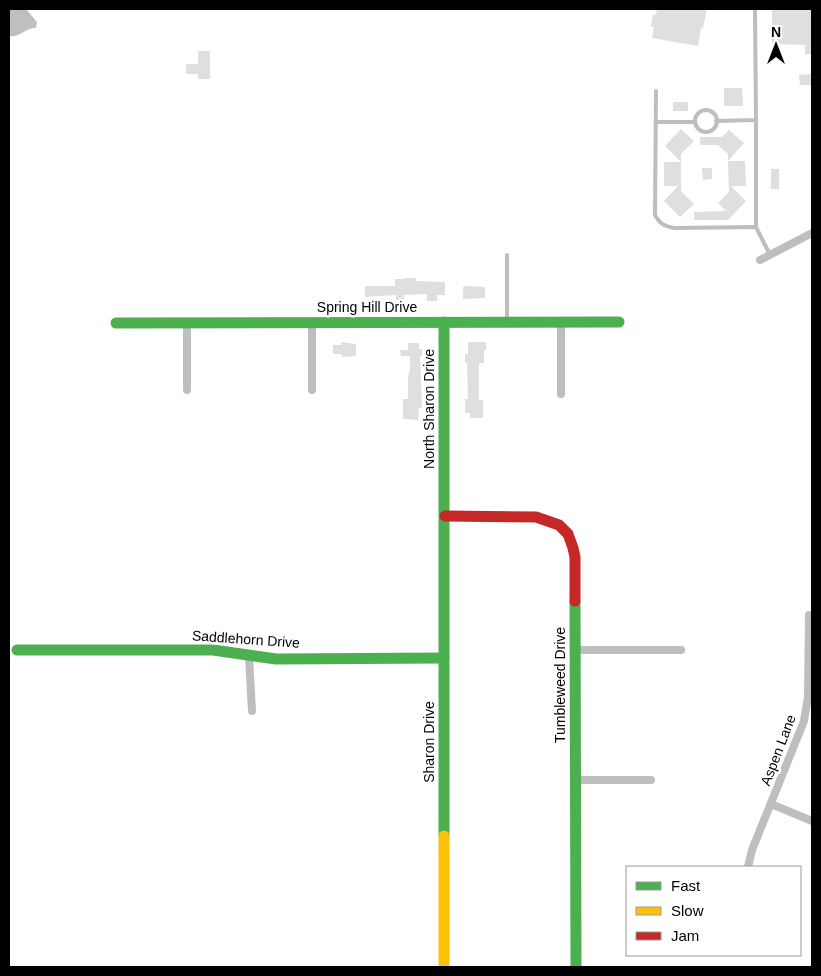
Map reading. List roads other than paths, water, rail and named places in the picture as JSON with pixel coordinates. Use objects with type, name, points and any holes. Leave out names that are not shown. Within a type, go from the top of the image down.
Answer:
[{"type":"street","points":[[760,260],[812,233]]},
{"type":"street","points":[[187,322],[187,390]]},
{"type":"street","points":[[312,322],[312,390]]},
{"type":"street","name":"North Sharon Drive","points":[[444,322],[444,516]]},
{"type":"street","points":[[561,322],[562,394]]},
{"type":"street","name":"Spring Hill Drive","points":[[116,323],[619,322]]},
{"type":"street","name":"Tumbleweed Drive","points":[[444,516],[536,517],[556,523],[567,532],[573,544],[575,557],[576,967]]},
{"type":"street","name":"Sharon Drive","points":[[444,516],[444,967]]},
{"type":"street","name":"Aspen Lane","points":[[748,866],[752,850],[804,720],[808,697],[808,616]]},
{"type":"street","name":"Saddlehorn Drive","points":[[17,650],[213,650],[276,659],[444,658]]},
{"type":"street","points":[[575,650],[681,650]]},
{"type":"street","points":[[249,656],[252,711]]},
{"type":"street","points":[[575,780],[651,780]]},
{"type":"street","name":"Aspen Lane","points":[[770,804],[812,821]]},
{"type":"lane","points":[[755,9],[756,227],[770,255]]},
{"type":"lane","points":[[656,91],[655,215],[659,222],[664,226],[674,228],[756,227]]},
{"type":"lane","points":[[706,110],[713,113],[716,121],[713,130],[706,132],[699,129],[695,122],[699,113],[706,110]]},
{"type":"lane","points":[[716,121],[756,120]]},
{"type":"lane","points":[[656,122],[695,122]]},
{"type":"lane","points":[[507,256],[507,322]]}]
